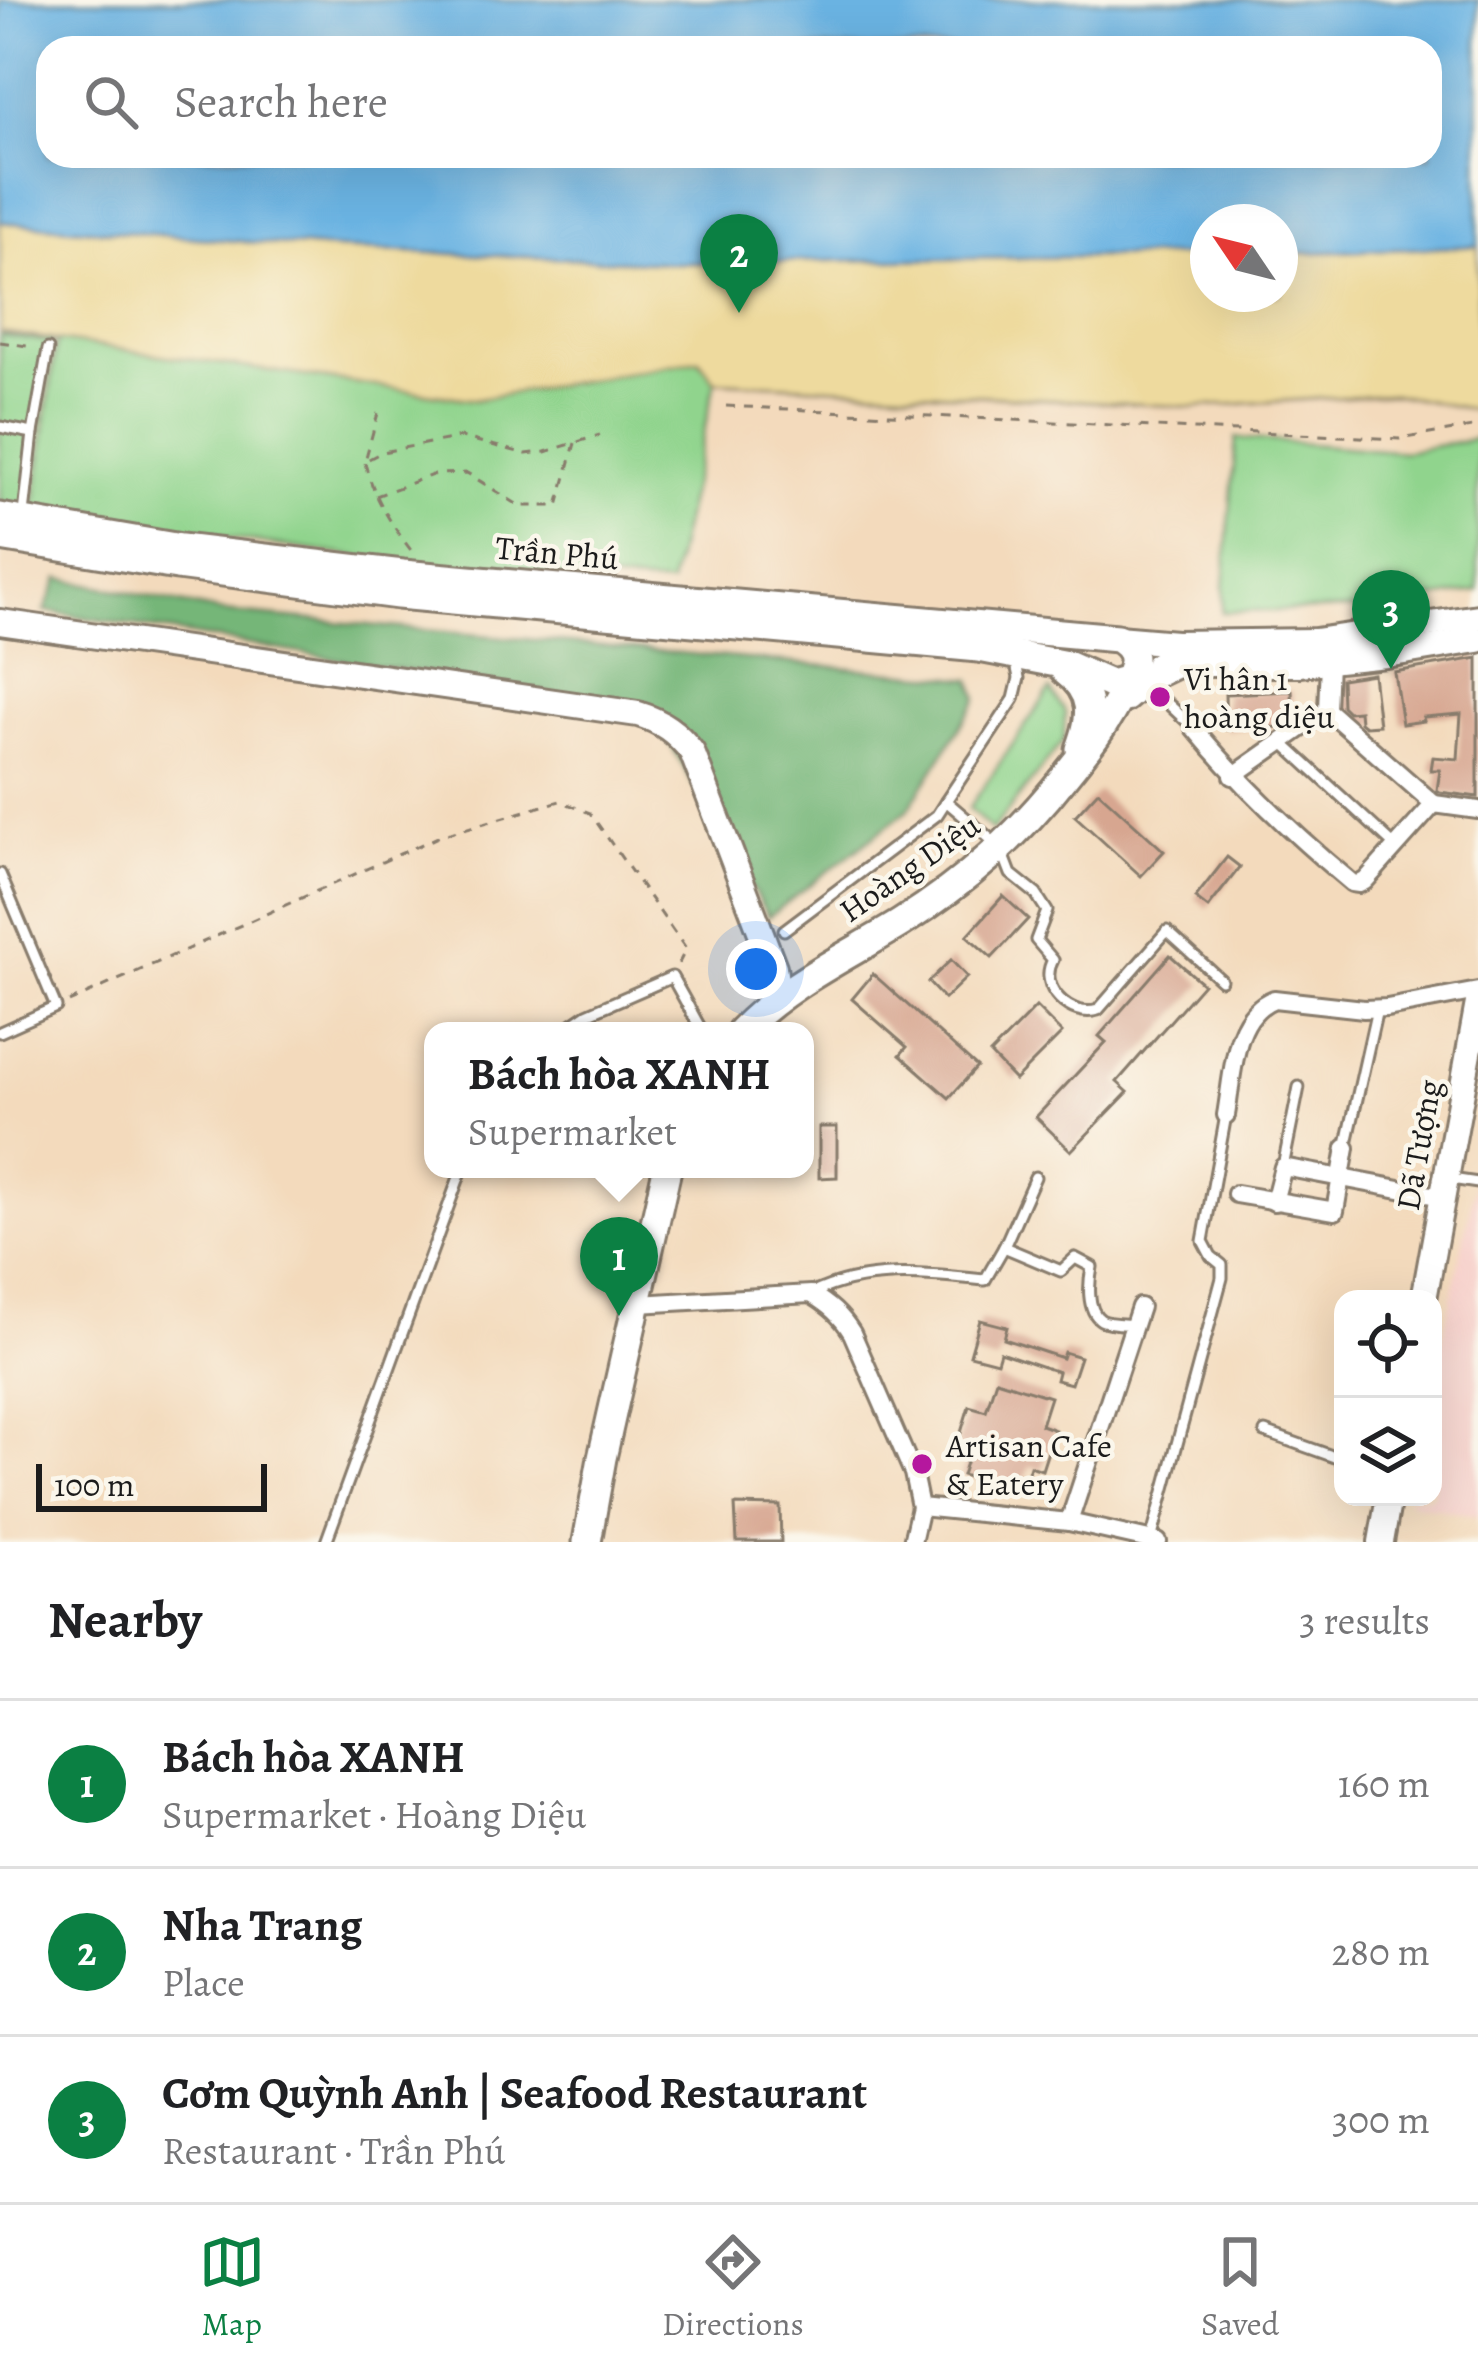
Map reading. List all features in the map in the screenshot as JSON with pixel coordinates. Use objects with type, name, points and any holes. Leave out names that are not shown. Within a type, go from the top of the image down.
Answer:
[{"type":"main road","name":"Trần Phú","points":[[12,515],[182,548],[403,574],[1114,638]]},
{"type":"main road","name":"Trần Phú","points":[[0,537],[398,595],[979,648],[1081,669],[1096,679]]},
{"type":"main road","points":[[1137,678],[1134,653],[1124,641],[1114,638],[1091,650],[1089,665],[1096,679],[1118,683],[1137,678],[1177,663]]},
{"type":"main road","points":[[1044,660],[1071,674],[1087,695],[1088,722],[1072,765]]},
{"type":"main road","name":"Hoàng Diệu","points":[[751,1022],[778,997],[938,899],[1001,848],[1035,815],[1137,678]]},
{"type":"main road","name":"Hoàng Diệu","points":[[1072,765],[1088,738],[1097,709],[1096,679]]},
{"type":"main road","points":[[587,1542],[665,1178]]},
{"type":"street","name":"Trần Phú","points":[[1114,638],[1190,644],[1315,641],[1478,617]]},
{"type":"street","points":[[0,622],[654,719],[681,737],[692,752],[774,967],[778,997]]},
{"type":"street","points":[[1177,663],[1329,662],[1478,640]]},
{"type":"street","points":[[1329,662],[1328,710],[1434,805],[1478,810]]},
{"type":"street","points":[[1233,776],[1328,710]]},
{"type":"street","points":[[1194,728],[1233,776],[1352,883],[1365,881],[1434,805]]},
{"type":"street","points":[[1226,1115],[1240,1038],[1259,1006],[1274,999],[1377,1009],[1478,992]]},
{"type":"street","name":"Dã Tượng","points":[[1426,1290],[1478,1003]]},
{"type":"street","points":[[1236,1194],[1335,1211],[1346,1148]]},
{"type":"street","points":[[1274,1202],[1283,1167],[1341,1178],[1444,1187]]},
{"type":"street","points":[[638,1304],[811,1294],[842,1317],[914,1472],[920,1507],[912,1542]]},
{"type":"street","points":[[1069,1522],[1137,1316]]},
{"type":"street","points":[[1381,1542],[1387,1506]]},
{"type":"street","points":[[920,1507],[1069,1522],[1154,1541]]},
{"type":"lane","points":[[12,515],[48,349]]},
{"type":"lane","points":[[0,428],[33,433]]},
{"type":"lane","points":[[784,930],[937,815],[1015,699],[1019,678],[1009,654]]},
{"type":"lane","points":[[1137,678],[1194,728]]},
{"type":"lane","points":[[1283,743],[1395,846]]},
{"type":"lane","points":[[946,801],[1001,848],[1011,874],[1047,910],[1036,940],[1053,960],[1047,970],[1050,985],[1078,1012],[1098,1010],[1167,931],[1221,980]]},
{"type":"lane","points":[[0,874],[56,1007],[0,1032]]},
{"type":"lane","points":[[575,1022],[672,977],[697,1022]]},
{"type":"lane","points":[[1346,1148],[1377,1009]]},
{"type":"lane","points":[[1283,1167],[1299,1087]]},
{"type":"lane","points":[[1154,1541],[1218,1300],[1222,1265],[1210,1256],[1203,1241],[1226,1115]]},
{"type":"lane","points":[[811,1294],[847,1280],[926,1274],[986,1280],[1035,1177]]},
{"type":"lane","points":[[326,1542],[459,1178]]},
{"type":"lane","points":[[1444,1187],[1478,1183]]},
{"type":"lane","points":[[1004,1247],[1061,1270],[1076,1258],[1084,1262],[1092,1268],[1089,1285],[1096,1315],[1101,1320],[1137,1316]]},
{"type":"lane","points":[[1265,1432],[1334,1457]]},
{"type":"path","points":[[0,342],[48,349]]},
{"type":"path","points":[[727,406],[1400,439],[1478,426]]},
{"type":"path","points":[[377,413],[365,461],[386,517],[412,553]]},
{"type":"path","points":[[365,461],[382,452],[461,437],[526,454],[600,435]]},
{"type":"path","points":[[376,496],[435,474],[467,473],[520,506],[558,506],[574,443]]},
{"type":"path","points":[[56,1007],[440,836],[560,801],[590,814],[686,949],[672,977]]},
{"type":"shaded area","points":[[1478,1170],[1478,1517],[1427,1506],[1442,1506],[1442,1342]]},
{"type":"green space","points":[[0,335],[52,342],[30,507],[0,502]]},
{"type":"green space","points":[[57,340],[474,400],[699,360],[715,381],[670,585],[431,567],[34,511]]},
{"type":"green space","points":[[1236,438],[1404,452],[1478,438],[1478,591],[1365,609],[1222,612]]},
{"type":"green space","points":[[59,578],[223,612],[971,679],[978,698],[908,810],[768,917],[652,711],[45,611]]},
{"type":"green space","points":[[1050,690],[1065,712],[1064,740],[992,831],[969,808]]},
{"type":"sand","points":[[0,222],[337,249],[678,263],[1190,255],[1190,312],[1298,312],[1298,253],[1478,246],[1478,411],[1393,394],[1192,407],[715,381],[699,360],[474,400],[0,332]]},
{"type":"water","points":[[0,0],[1478,0],[1478,246],[1298,253],[1298,204],[1190,204],[1190,255],[678,263],[337,249],[0,222]]},
{"type":"building","points":[[1478,658],[1478,797],[1440,792],[1440,770],[1431,770],[1433,757],[1458,759],[1461,714],[1402,724],[1394,672]]},
{"type":"building","points":[[1373,674],[1379,725],[1365,726],[1359,711],[1348,712],[1342,706],[1341,679]]},
{"type":"building","points":[[1292,691],[1293,718],[1281,727],[1226,730],[1225,694]]},
{"type":"building","points":[[1098,791],[1164,851],[1141,876],[1075,816]]},
{"type":"building","points":[[1227,857],[1240,867],[1208,908],[1195,898]]},
{"type":"building","points":[[1003,896],[1028,919],[992,958],[967,936]]},
{"type":"building","points":[[1170,955],[1203,984],[1117,1082],[1128,1092],[1071,1151],[1036,1117],[1106,1042],[1099,1036]]},
{"type":"building","points":[[951,960],[967,977],[944,999],[928,982]]},
{"type":"building","points":[[873,974],[977,1067],[949,1098],[900,1055],[907,1047],[852,999]]},
{"type":"building","points":[[1036,1007],[1062,1033],[1015,1080],[990,1054]]},
{"type":"building","points":[[819,1127],[837,1127],[837,1177],[819,1178]]},
{"type":"building","points":[[980,1320],[1007,1327],[1004,1339],[1062,1358],[1064,1352],[1080,1357],[1071,1384],[1056,1380],[1058,1372],[1000,1352],[997,1362],[970,1355]]},
{"type":"building","points":[[996,1380],[1050,1397],[1041,1425],[1055,1430],[1042,1470],[1030,1466],[1021,1494],[962,1475],[970,1450],[957,1446],[969,1406],[986,1411]]},
{"type":"building","points":[[735,1505],[780,1506],[781,1542],[737,1542]]},
{"type":"place","name":"Nha Trang","points":[[739,313]]},
{"type":"place","name":"Cơm Quỳnh Anh | Seafood Restaurant","points":[[1391,669]]},
{"type":"place","name":"Vi hân 1 hoàng diệu","points":[[1160,697]]},
{"type":"place","name":"Bách hòa XANH","points":[[619,1316]]},
{"type":"place","name":"Artisan Cafe & Eatery","points":[[922,1464]]}]
